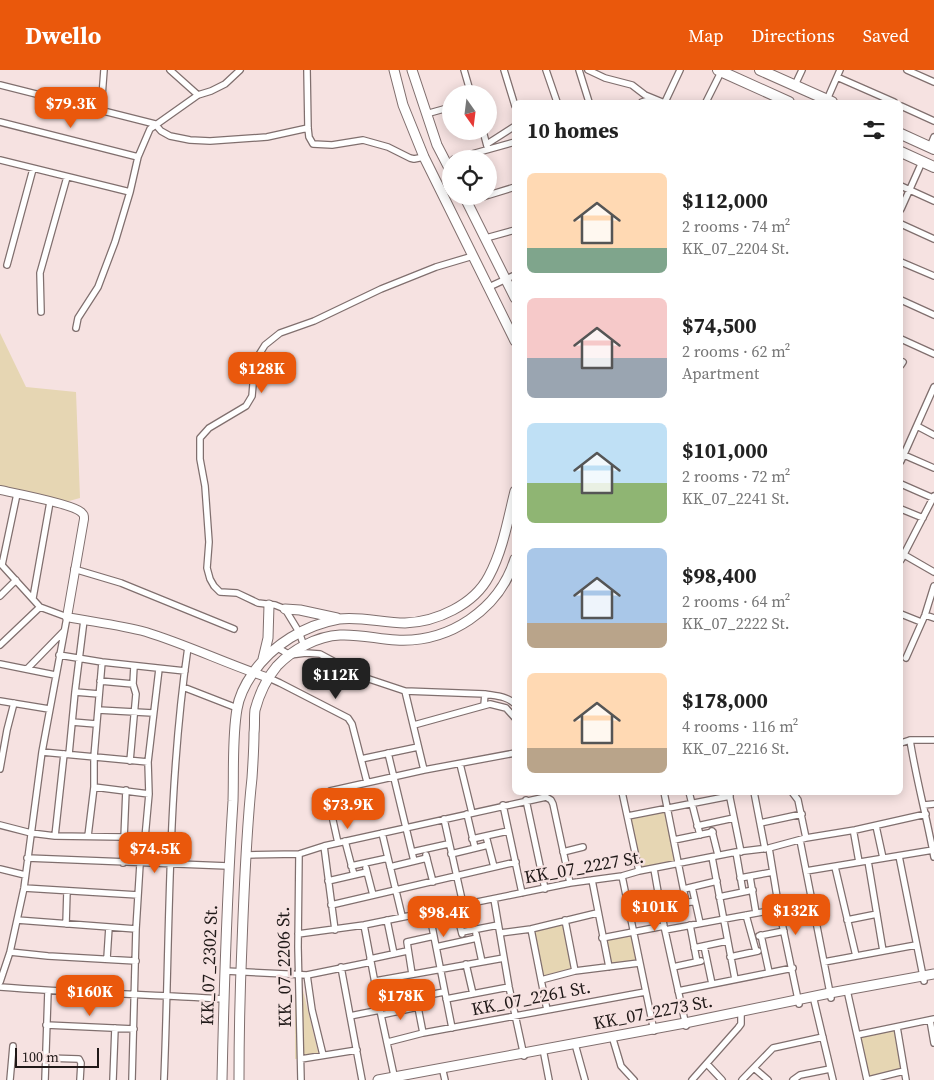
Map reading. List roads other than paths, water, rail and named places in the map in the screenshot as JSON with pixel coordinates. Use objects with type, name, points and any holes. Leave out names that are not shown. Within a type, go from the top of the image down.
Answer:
[{"type":"highway","points":[[762,70],[824,100]]},
{"type":"highway","points":[[719,71],[784,100]]},
{"type":"highway","points":[[903,135],[933,145]]},
{"type":"highway","points":[[903,153],[934,167]]},
{"type":"main road","points":[[394,70],[403,105],[424,158],[512,335]]},
{"type":"main road","points":[[412,70],[426,114],[445,150]]},
{"type":"main road","points":[[468,205],[486,238],[511,277]]},
{"type":"main road","name":"KK_07_2302 St.","points":[[222,1080],[228,866],[237,708],[245,687],[253,673],[276,648],[299,632],[320,624],[340,619],[355,618],[405,623],[426,620],[458,607],[489,578],[500,547],[512,502]]},
{"type":"main road","name":"KK_07_2302 St.","points":[[239,1080],[246,854],[255,711],[269,678],[277,667],[290,655],[304,646],[321,639],[339,635],[398,640],[443,634],[458,627],[482,611],[493,600],[504,584],[512,566]]},
{"type":"main road","points":[[263,661],[268,638],[269,605]]},
{"type":"main road","points":[[285,609],[300,610],[340,619]]},
{"type":"main road","name":"KK_07_2273 St.","points":[[378,1080],[443,1073],[524,1054],[685,1025],[923,978],[934,974]]},
{"type":"main road","name":"KK_07_2273 St.","points":[[923,978],[934,979]]},
{"type":"street","points":[[170,70],[198,95]]},
{"type":"street","points":[[76,328],[81,314],[98,287],[115,242],[138,157],[150,128],[198,95],[225,84],[240,70]]},
{"type":"street","points":[[307,70],[308,128],[309,137],[313,144],[332,145],[363,140],[388,147],[410,158],[424,158]]},
{"type":"street","points":[[464,70],[468,85]]},
{"type":"street","points":[[504,70],[513,100]]},
{"type":"street","points":[[546,70],[556,100]]},
{"type":"street","points":[[579,70],[588,100]]},
{"type":"street","points":[[588,70],[605,78],[632,86],[657,100]]},
{"type":"street","points":[[665,100],[680,70]]},
{"type":"street","points":[[795,85],[802,70]]},
{"type":"street","points":[[829,100],[840,70]]},
{"type":"street","points":[[907,70],[934,82]]},
{"type":"street","points":[[102,110],[105,71]]},
{"type":"street","points":[[707,100],[719,71]]},
{"type":"street","points":[[837,77],[889,100]]},
{"type":"street","points":[[0,85],[155,124],[161,131],[170,136],[190,140],[210,141],[267,137],[308,128]]},
{"type":"street","points":[[903,107],[934,121]]},
{"type":"street","points":[[426,114],[442,110]]},
{"type":"street","points":[[0,122],[138,157]]},
{"type":"street","points":[[487,147],[512,128]]},
{"type":"street","points":[[485,140],[487,147]]},
{"type":"street","points":[[478,150],[512,143]]},
{"type":"street","points":[[903,205],[922,162]]},
{"type":"street","points":[[1,163],[130,192]]},
{"type":"street","points":[[7,266],[33,169]]},
{"type":"street","points":[[41,312],[40,273],[67,177]]},
{"type":"street","points":[[903,187],[934,201]]},
{"type":"street","points":[[497,193],[512,188]]},
{"type":"street","points":[[903,225],[934,239]]},
{"type":"street","points":[[486,238],[512,231]]},
{"type":"street","points":[[304,646],[299,632],[285,609],[275,605],[258,603],[237,593],[220,592],[210,579],[207,568],[209,542],[205,486],[200,459],[200,438],[208,428],[246,406],[252,396],[255,361],[265,345],[280,333],[314,321],[381,289],[436,267],[473,256]]},
{"type":"street","points":[[903,263],[934,276]]},
{"type":"street","points":[[489,287],[511,277]]},
{"type":"street","points":[[903,301],[934,315]]},
{"type":"street","points":[[903,340],[934,354]]},
{"type":"street","points":[[934,387],[917,426],[904,447],[903,458],[934,468]]},
{"type":"street","points":[[917,426],[934,435]]},
{"type":"street","points":[[903,485],[933,497],[903,555]]},
{"type":"street","points":[[0,490],[80,510],[84,514],[42,752],[24,888],[10,952],[0,982]]},
{"type":"street","points":[[17,494],[1,564],[40,607],[67,617],[147,632],[269,678],[348,718],[352,724],[367,782]]},
{"type":"street","points":[[33,598],[50,502]]},
{"type":"street","points":[[903,510],[923,518]]},
{"type":"street","points":[[903,556],[934,572]]},
{"type":"street","points":[[74,569],[121,583],[234,629]]},
{"type":"street","points":[[0,596],[16,580]]},
{"type":"street","points":[[906,658],[925,615],[934,586]]},
{"type":"street","points":[[0,645],[40,607]]},
{"type":"street","points":[[903,615],[921,622]]},
{"type":"street","points":[[925,615],[934,618]]},
{"type":"street","points":[[55,836],[72,722],[84,620]]},
{"type":"street","points":[[27,669],[64,631]]},
{"type":"street","points":[[164,1080],[170,842],[188,647]]},
{"type":"street","points":[[276,648],[290,655],[320,654],[363,677],[405,691],[485,694],[503,697],[512,702]]},
{"type":"street","points":[[59,655],[102,662],[185,671]]},
{"type":"street","points":[[88,836],[94,787],[96,724],[102,662]]},
{"type":"street","points":[[0,664],[56,674]]},
{"type":"street","points":[[130,761],[136,694],[133,684],[134,666]]},
{"type":"street","points":[[145,838],[149,794],[148,762],[159,669]]},
{"type":"street","points":[[100,681],[133,684]]},
{"type":"street","points":[[183,687],[237,708]]},
{"type":"street","points":[[405,691],[424,770]]},
{"type":"street","points":[[75,692],[99,694]]},
{"type":"street","points":[[484,705],[485,694]]},
{"type":"street","points":[[0,701],[49,709]]},
{"type":"street","points":[[0,769],[14,703]]},
{"type":"street","points":[[414,725],[484,705],[506,708],[512,715]]},
{"type":"street","points":[[98,710],[153,713]]},
{"type":"street","points":[[72,722],[96,724]]},
{"type":"street","points":[[903,742],[910,740],[934,740]]},
{"type":"street","points":[[910,740],[934,858]]},
{"type":"street","points":[[360,759],[418,746]]},
{"type":"street","points":[[42,752],[148,762]]},
{"type":"street","points":[[388,753],[392,778],[414,861]]},
{"type":"street","points":[[338,843],[328,793],[330,791],[424,770],[512,754]]},
{"type":"street","points":[[460,764],[475,848]]},
{"type":"street","points":[[94,787],[149,794]]},
{"type":"street","points":[[123,863],[126,790]]},
{"type":"street","points":[[623,795],[639,871]]},
{"type":"street","points":[[665,795],[686,902]]},
{"type":"street","points":[[690,795],[700,835]]},
{"type":"street","points":[[628,816],[725,795]]},
{"type":"street","points":[[729,795],[734,818],[743,892]]},
{"type":"street","points":[[756,795],[760,823],[773,872],[799,1002]]},
{"type":"street","points":[[794,795],[798,800],[802,814],[806,871],[831,995]]},
{"type":"street","points":[[246,854],[299,854],[345,841],[546,797],[552,800],[570,883]]},
{"type":"street","points":[[526,800],[545,889]]},
{"type":"street","points":[[924,805],[934,804]]},
{"type":"street","points":[[503,805],[522,893]]},
{"type":"street","points":[[760,823],[802,814]]},
{"type":"street","name":"KK_07_2227 St.","points":[[298,934],[364,925],[570,883],[622,876],[738,852],[767,849],[803,839],[876,826],[926,814]]},
{"type":"street","points":[[698,826],[734,818]]},
{"type":"street","points":[[444,820],[463,904]]},
{"type":"street","points":[[710,823],[713,832],[719,897],[735,979]]},
{"type":"street","points":[[0,825],[31,833],[55,836],[145,838],[170,842]]},
{"type":"street","points":[[876,826],[883,858]]},
{"type":"street","points":[[472,839],[508,830]]},
{"type":"street","points":[[674,840],[713,832]]},
{"type":"street","points":[[382,833],[402,916]]},
{"type":"street","points":[[854,834],[859,862]]},
{"type":"street","points":[[486,836],[494,867]]},
{"type":"street","points":[[345,841],[354,875]]},
{"type":"street","points":[[412,852],[448,844]]},
{"type":"street","points":[[451,854],[488,845]]},
{"type":"street","points":[[324,846],[335,930]]},
{"type":"street","points":[[563,852],[584,847]]},
{"type":"street","points":[[806,871],[899,856],[933,847]]},
{"type":"street","points":[[425,849],[433,882]]},
{"type":"street","name":"KK_07_2206 St.","points":[[299,854],[298,934],[301,1080]]},
{"type":"street","points":[[899,856],[923,978]]},
{"type":"street","points":[[27,858],[140,864],[170,863],[228,866]]},
{"type":"street","points":[[352,866],[388,858]]},
{"type":"street","points":[[390,867],[427,858]]},
{"type":"street","points":[[868,861],[883,951]]},
{"type":"street","points":[[332,905],[516,862]]},
{"type":"street","points":[[365,863],[373,895]]},
{"type":"street","points":[[132,1080],[136,929],[140,864]]},
{"type":"street","points":[[835,867],[856,956]]},
{"type":"street","points":[[0,869],[25,875]]},
{"type":"street","points":[[654,869],[685,1025]]},
{"type":"street","points":[[328,881],[367,872]]},
{"type":"street","points":[[740,878],[773,872]]},
{"type":"street","points":[[622,876],[632,932],[654,1030]]},
{"type":"street","points":[[750,877],[756,913]]},
{"type":"street","points":[[592,880],[609,967]]},
{"type":"street","points":[[684,889],[717,881]]},
{"type":"street","points":[[692,887],[700,923]]},
{"type":"street","points":[[24,888],[138,895]]},
{"type":"street","points":[[66,924],[67,890]]},
{"type":"street","points":[[719,897],[753,890]]},
{"type":"street","points":[[494,899],[524,1054]]},
{"type":"street","points":[[662,908],[695,901]]},
{"type":"street","points":[[455,906],[464,940]]},
{"type":"street","points":[[602,938],[632,932],[690,926],[746,914],[813,908]]},
{"type":"street","points":[[429,911],[452,1028]]},
{"type":"street","points":[[500,933],[531,929],[597,913]]},
{"type":"street","points":[[746,914],[756,951]]},
{"type":"street","points":[[847,920],[877,914]]},
{"type":"street","points":[[17,920],[136,929]]},
{"type":"street","points":[[387,920],[394,954]]},
{"type":"street","points":[[565,920],[575,971]]},
{"type":"street","points":[[364,925],[380,1012],[399,1079]]},
{"type":"street","points":[[462,932],[498,925]]},
{"type":"street","points":[[690,926],[697,962]]},
{"type":"street","points":[[107,958],[109,927]]},
{"type":"street","points":[[531,929],[547,1010]]},
{"type":"street","points":[[476,930],[482,962]]},
{"type":"street","points":[[752,937],[784,931]]},
{"type":"street","points":[[761,935],[769,972]]},
{"type":"street","points":[[412,974],[406,942],[434,936]]},
{"type":"street","points":[[436,947],[477,938]]},
{"type":"street","points":[[694,948],[727,941]]},
{"type":"street","points":[[824,962],[916,945]]},
{"type":"street","points":[[704,946],[712,984]]},
{"type":"street","points":[[730,957],[764,950]]},
{"type":"street","points":[[225,970],[307,975],[408,951]]},
{"type":"street","points":[[10,952],[48,956],[136,960]]},
{"type":"street","points":[[375,980],[504,958]]},
{"type":"street","points":[[673,967],[706,960]]},
{"type":"street","points":[[541,980],[575,971],[639,963]]},
{"type":"street","points":[[466,964],[473,994]]},
{"type":"street","points":[[341,967],[362,1080]]},
{"type":"street","points":[[678,991],[792,968]]},
{"type":"street","points":[[307,975],[312,1010],[323,1055]]},
{"type":"street","points":[[398,976],[404,1010]]},
{"type":"street","points":[[0,987],[224,999]]},
{"type":"street","points":[[446,999],[510,988]]},
{"type":"street","points":[[46,1080],[48,991]]},
{"type":"street","points":[[402,1000],[444,992]]},
{"type":"street","name":"KK_07_2261 St.","points":[[387,1040],[388,1042],[452,1028],[645,992]]},
{"type":"street","points":[[847,992],[868,1080],[904,1071]]},
{"type":"street","points":[[416,997],[423,1034]]},
{"type":"street","points":[[813,999],[833,1080]]},
{"type":"street","points":[[350,1016],[418,1007]]},
{"type":"street","points":[[692,1080],[738,1028],[741,1013]]},
{"type":"street","points":[[857,1035],[932,1019],[934,1043]]},
{"type":"street","points":[[46,1025],[134,1029]]},
{"type":"street","points":[[897,1027],[906,1080]]},
{"type":"street","points":[[113,1080],[116,1028]]},
{"type":"street","points":[[613,1038],[622,1066],[634,1080]]},
{"type":"street","points":[[742,1080],[773,1048],[823,1038]]},
{"type":"street","points":[[575,1045],[585,1080]]},
{"type":"street","points":[[10,1080],[13,1046]]},
{"type":"street","points":[[301,1059],[357,1050]]},
{"type":"street","points":[[543,1051],[550,1080]]},
{"type":"street","points":[[46,1058],[79,1058],[81,1063],[80,1080]]},
{"type":"street","points":[[707,1064],[722,1080]]},
{"type":"street","points":[[754,1068],[768,1080]]},
{"type":"street","points":[[793,1080],[800,1075],[830,1069]]}]
